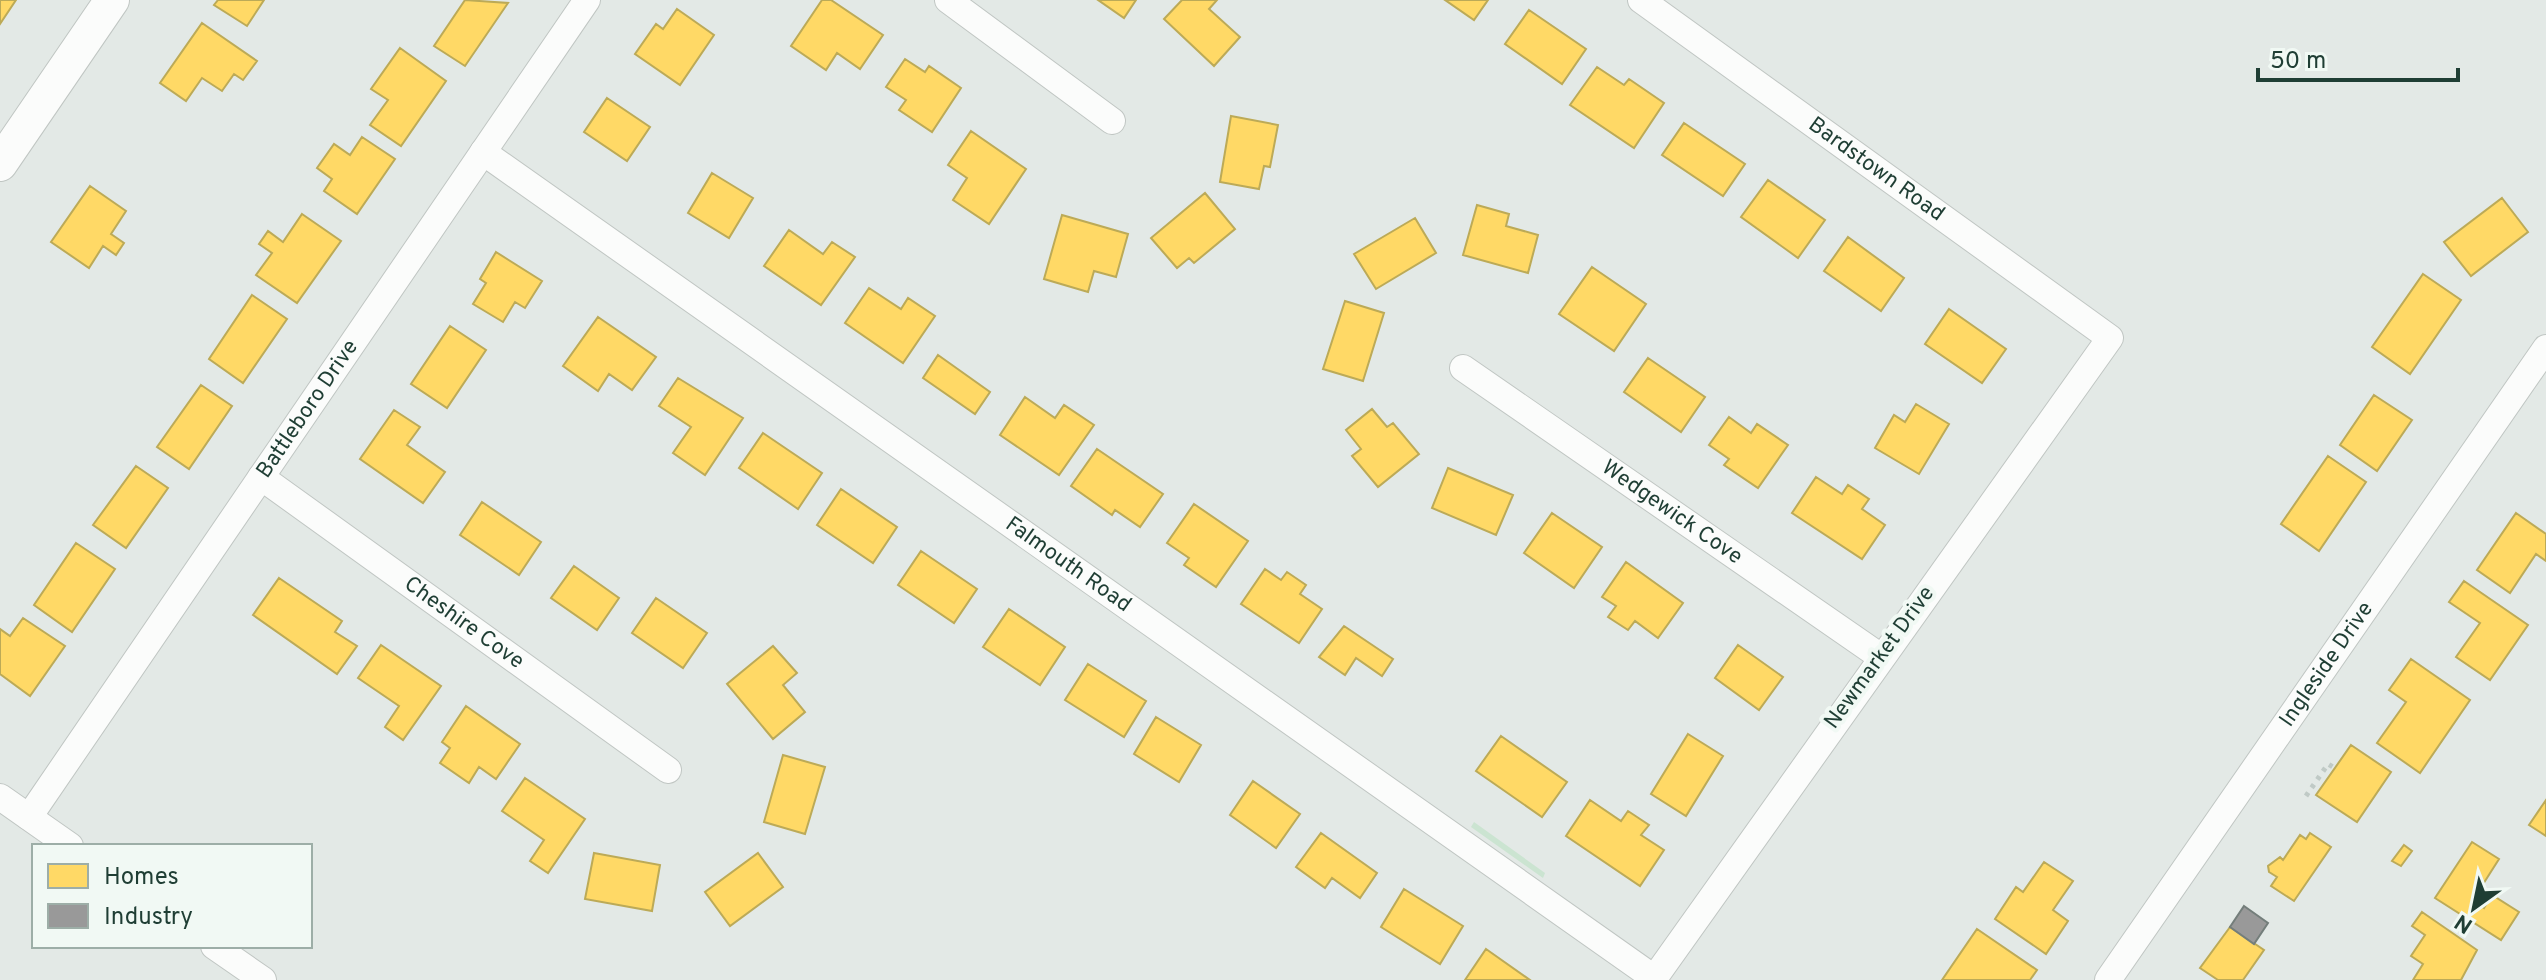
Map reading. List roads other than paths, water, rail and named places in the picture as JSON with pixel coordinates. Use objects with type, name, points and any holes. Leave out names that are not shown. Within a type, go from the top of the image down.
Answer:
[{"type":"street","points":[[5,144],[112,0]]},
{"type":"street","name":"Battleboro Drive","points":[[29,817],[587,0]]},
{"type":"street","points":[[948,0],[1112,121]]},
{"type":"street","name":"Bardstown Road","points":[[1641,0],[2110,338]]},
{"type":"street","name":"Falmouth Road","points":[[483,152],[1654,979]]},
{"type":"street","name":"Newmarket Drive","points":[[1654,979],[2110,338]]},
{"type":"street","name":"Ingleside Drive","points":[[2108,980],[2546,348]]},
{"type":"street","name":"Wedgewick Cove","points":[[1463,368],[1881,657]]},
{"type":"street","name":"Cheshire Cove","points":[[261,477],[668,770]]},
{"type":"street","points":[[0,797],[67,844]]},
{"type":"street","points":[[217,948],[263,980]]}]
